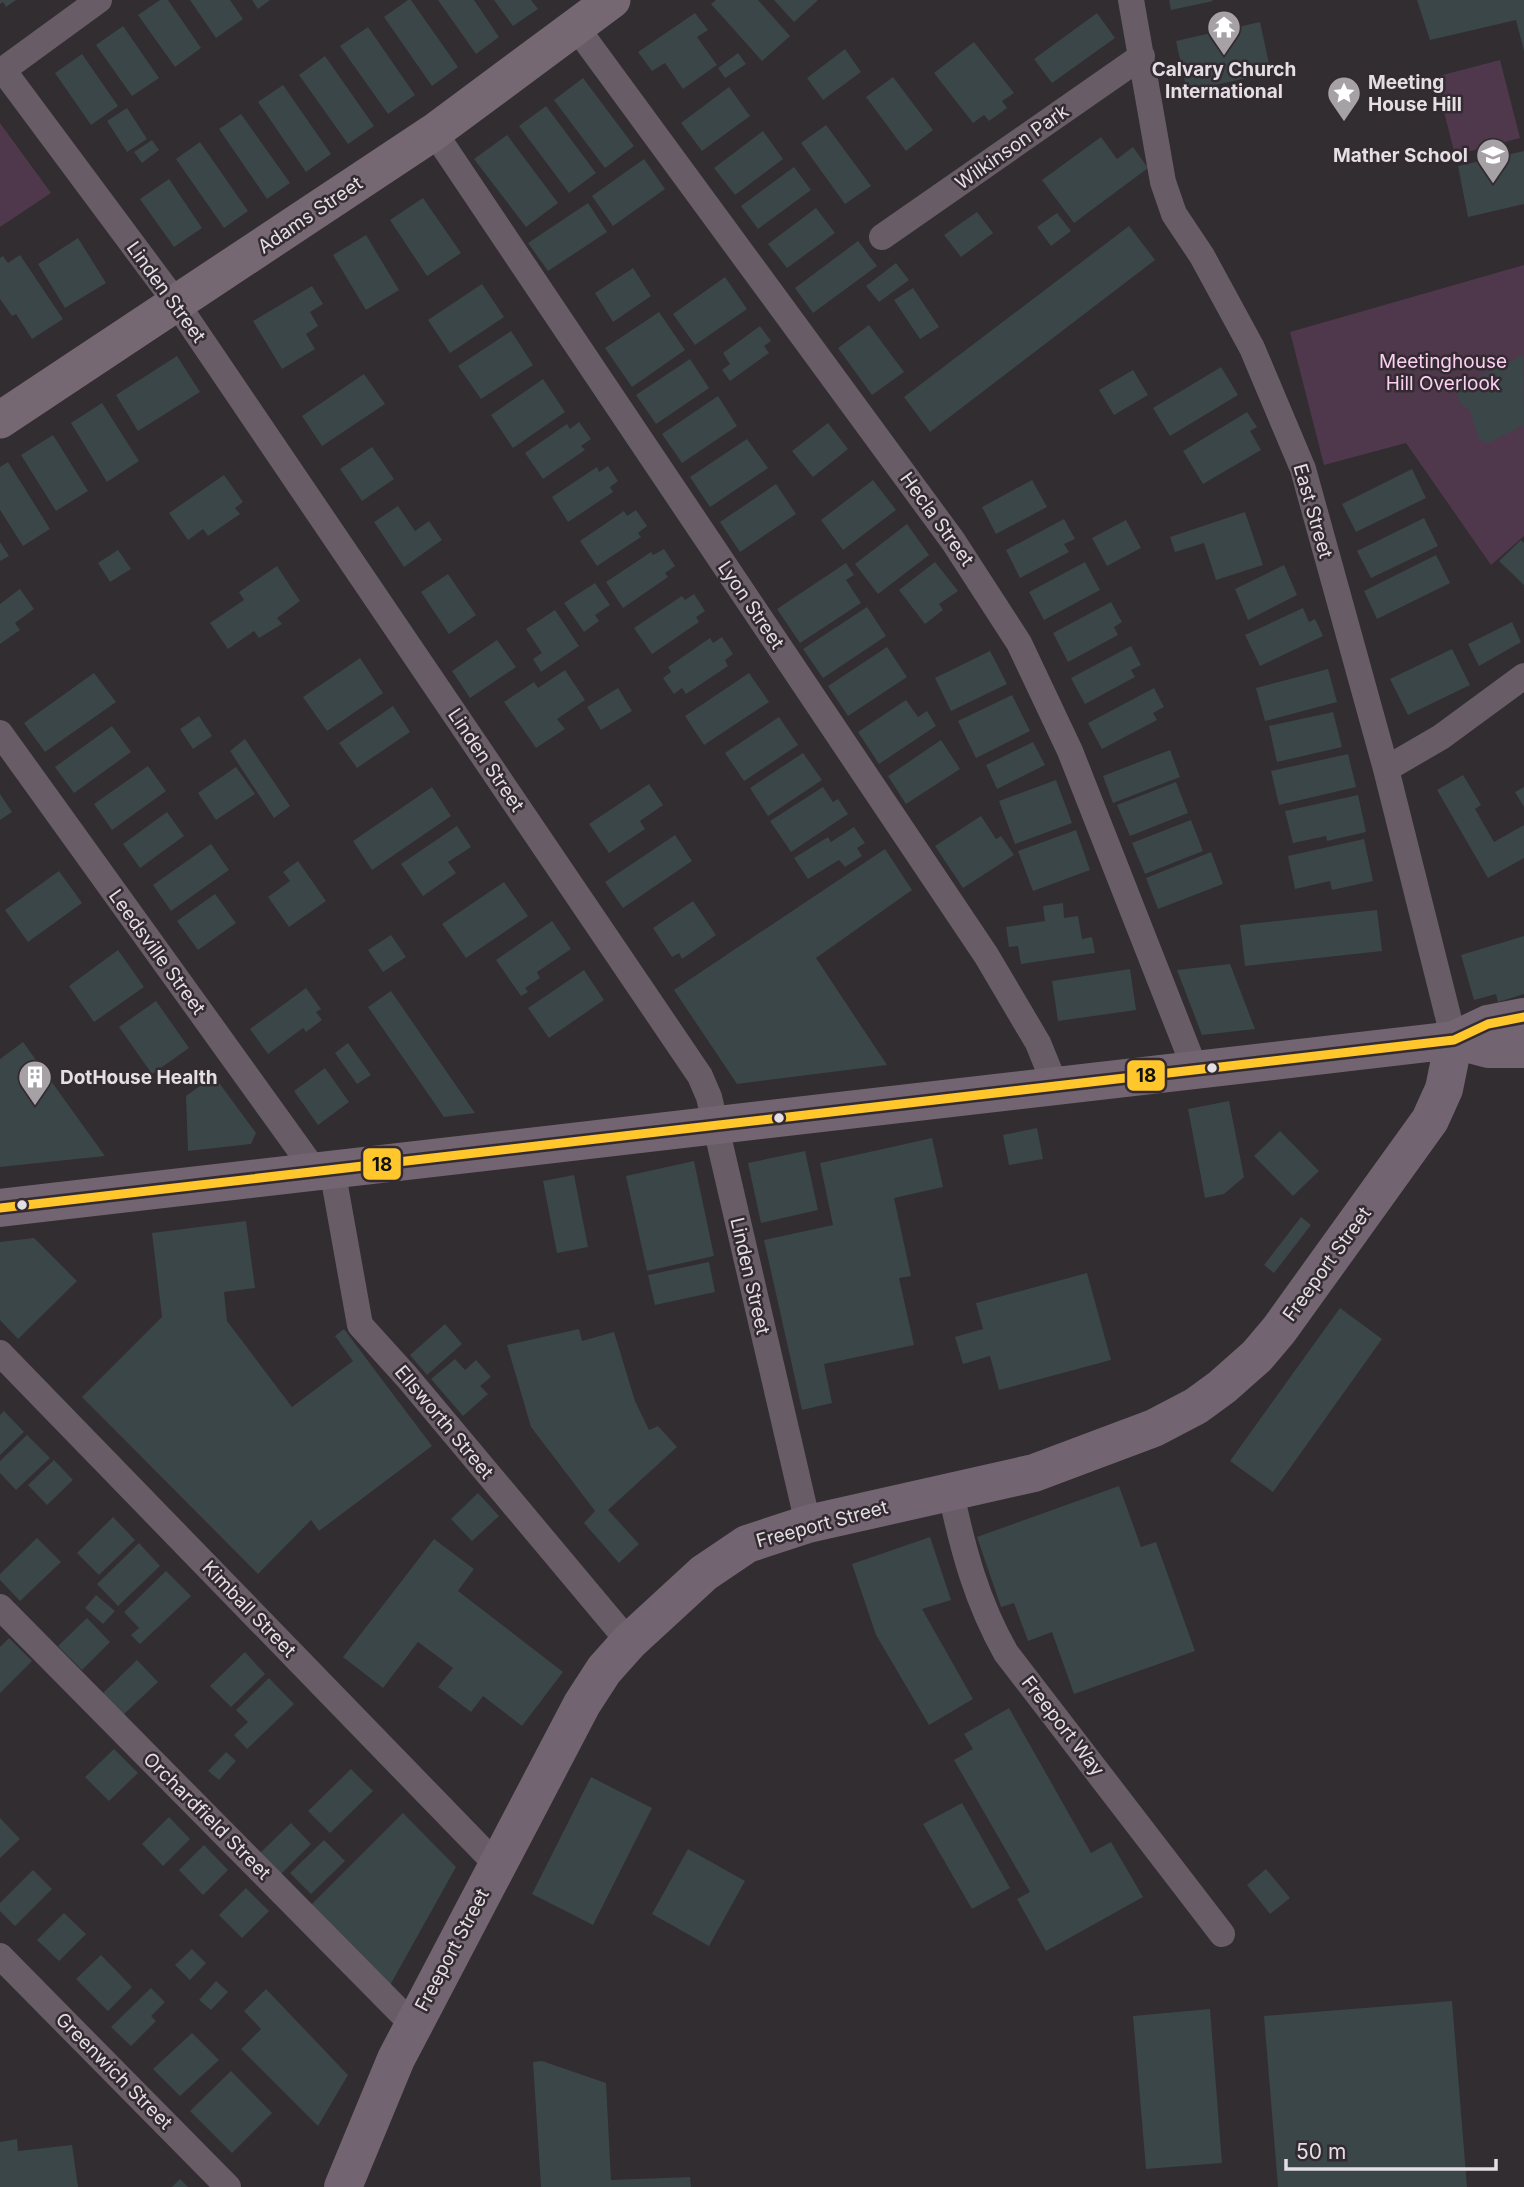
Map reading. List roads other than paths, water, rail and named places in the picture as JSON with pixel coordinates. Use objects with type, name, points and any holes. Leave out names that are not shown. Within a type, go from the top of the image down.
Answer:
[{"type":"main road","name":"Adams Street","points":[[0,420],[434,132],[612,0]]},
{"type":"main road","points":[[0,1208],[1454,1040],[1488,1024],[1524,1017]]},
{"type":"main road","points":[[1454,1040],[1488,1049],[1524,1049]]},
{"type":"main road","name":"Freeport Street","points":[[343,2187],[368,2121],[413,2025],[582,1704],[604,1670],[629,1642],[717,1562],[761,1538],[808,1524],[1034,1473],[1096,1452],[1183,1414],[1233,1378],[1279,1330],[1430,1120],[1444,1089],[1454,1040]]},
{"type":"street","name":"Linden Street","points":[[99,0],[3,70],[177,304],[700,1076],[715,1125],[808,1524]]},
{"type":"street","name":"East Street","points":[[1132,0],[1163,181],[1174,214],[1202,256],[1252,348],[1303,469],[1386,769],[1454,1040]]},
{"type":"street","name":"Hecla Street","points":[[576,27],[953,541],[1012,632],[1045,694],[1070,751],[1195,1069]]},
{"type":"street","name":"Wilkinson Park","points":[[882,237],[1142,56]]},
{"type":"street","name":"Lyon Street","points":[[434,132],[986,955],[1038,1043],[1055,1085]]},
{"type":"street","points":[[1386,769],[1441,737],[1524,676]]},
{"type":"street","name":"Leedsville Street","points":[[0,733],[323,1170]]},
{"type":"street","name":"Ellsworth Street","points":[[323,1170],[360,1325],[407,1377],[629,1642]]},
{"type":"street","name":"Kimball Street","points":[[0,1353],[497,1865]]},
{"type":"street","name":"Freeport Way","points":[[951,1493],[971,1577],[985,1616],[1006,1653],[1222,1934]]},
{"type":"street","name":"Orchardfield Street","points":[[0,1607],[413,2025]]},
{"type":"street","name":"Greenwich Street","points":[[0,1956],[228,2187]]},
{"type":"place","name":"Calvary Church International","points":[[1224,57]]},
{"type":"place","name":"Meeting House Hill","points":[[1344,123]]},
{"type":"place","name":"Mather School","points":[[1493,185]]},
{"type":"place","name":"DotHouse Health","points":[[35,1107]]},
{"type":"park label","name":"Meetinghouse Hill Overlook","points":[[1443,372]]}]
